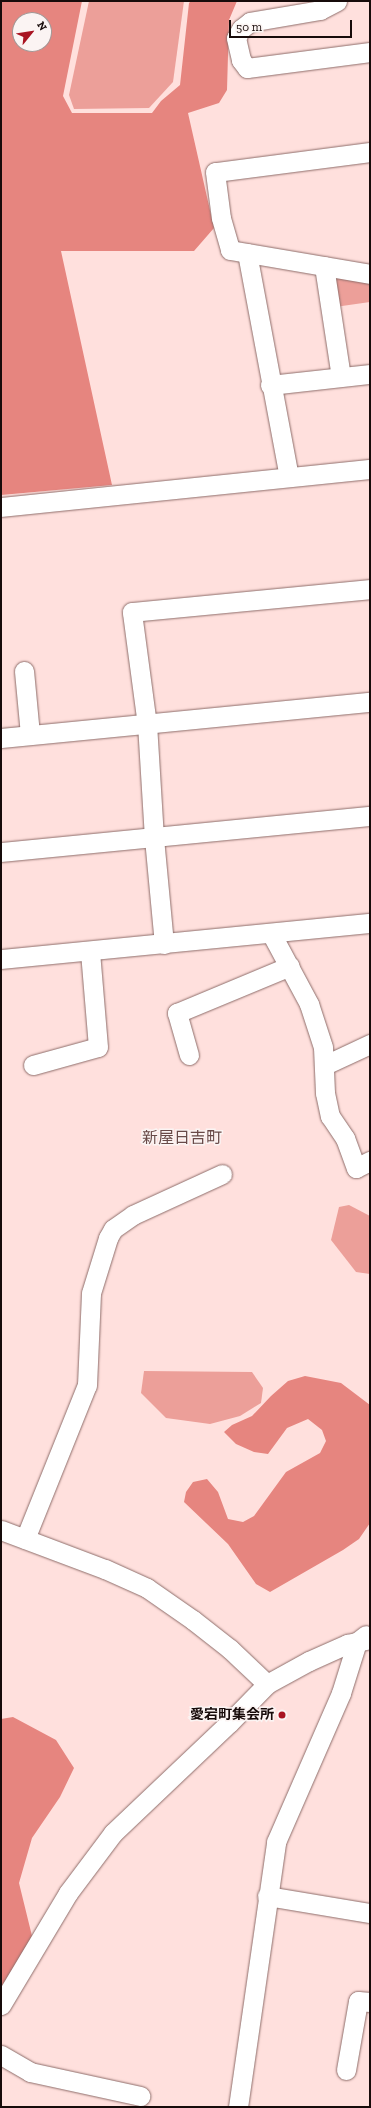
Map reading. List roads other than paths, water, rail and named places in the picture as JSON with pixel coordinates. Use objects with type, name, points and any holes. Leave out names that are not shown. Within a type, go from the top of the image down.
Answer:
[{"type":"street","points":[[337,1],[320,10],[250,22],[241,29],[236,38],[241,60],[247,68],[370,52]]},
{"type":"street","points":[[370,152],[215,172],[221,218],[230,250],[370,274]]},
{"type":"street","points":[[247,253],[270,385],[289,477]]},
{"type":"street","points":[[324,266],[341,377]]},
{"type":"street","points":[[270,385],[370,374]]},
{"type":"street","points":[[1,507],[370,469]]},
{"type":"street","points":[[164,944],[154,838],[147,725],[132,612],[370,589]]},
{"type":"street","points":[[24,671],[30,735]]},
{"type":"street","points":[[1,738],[147,725],[370,702]]},
{"type":"street","points":[[1,852],[370,816]]},
{"type":"street","points":[[1,959],[90,952],[370,923]]},
{"type":"street","points":[[271,933],[310,1004],[323,1047],[325,1065],[325,1093],[330,1116],[345,1138],[356,1168],[370,1162]]},
{"type":"street","points":[[33,1065],[98,1048],[90,952]]},
{"type":"street","points":[[188,1055],[177,1013],[290,966]]},
{"type":"street","points":[[325,1065],[370,1044]]},
{"type":"street","points":[[25,1539],[87,1385],[91,1293],[108,1238],[113,1229],[133,1215],[222,1174]]},
{"type":"street","points":[[1,1530],[105,1569],[147,1588],[193,1620],[230,1649],[267,1684]]},
{"type":"street","points":[[1,2005],[68,1893],[113,1833],[229,1723],[267,1684],[309,1661],[346,1644],[366,1637]]},
{"type":"street","points":[[238,2107],[267,1896],[276,1842],[366,1637]]},
{"type":"street","points":[[267,1896],[370,1913]]},
{"type":"street","points":[[346,2070],[358,2000],[370,2002]]},
{"type":"street","points":[[1,2055],[30,2072],[140,2096]]},
{"type":"place","name":"愛宕町集会所","points":[[282,1715]]},
{"type":"district","name":"新屋日吉町","points":[[182,1138]]}]
